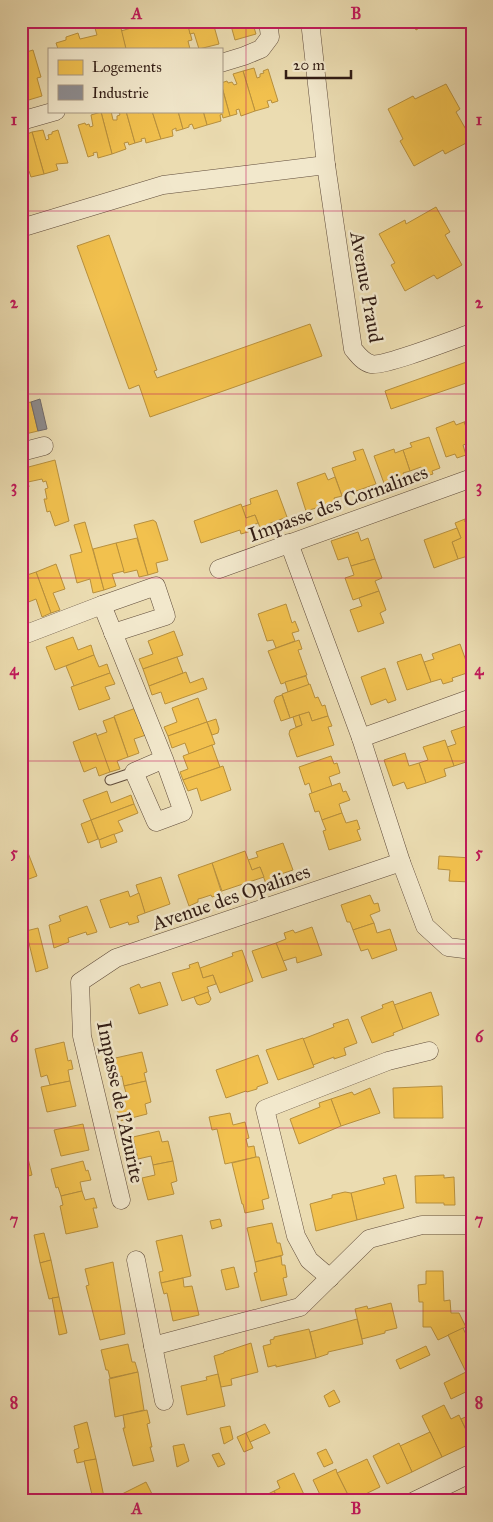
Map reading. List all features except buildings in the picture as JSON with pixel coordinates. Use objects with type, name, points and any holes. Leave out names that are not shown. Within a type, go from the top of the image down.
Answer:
[{"type":"street","points":[[222,63],[261,49],[270,36],[268,21]]},
{"type":"street","name":"Avenue Praud","points":[[310,21],[326,165],[353,349],[362,360],[372,364],[388,362],[472,333]]},
{"type":"street","points":[[21,121],[52,112]]},
{"type":"street","points":[[21,228],[163,185],[326,165]]},
{"type":"street","points":[[21,452],[44,446]]},
{"type":"street","name":"Impasse des Cornalines","points":[[218,569],[472,478]]},
{"type":"street","points":[[289,543],[361,738],[401,862],[425,926],[448,947],[472,950]]},
{"type":"street","points":[[21,636],[156,586],[166,616],[113,633]]},
{"type":"street","points":[[102,605],[164,759],[183,812],[156,822],[134,772],[164,759]]},
{"type":"street","points":[[361,738],[472,698]]},
{"type":"street","name":"Avenue des Opalines","points":[[80,982],[116,958],[401,862]]},
{"type":"street","name":"Impasse de l'Azurite","points":[[80,982],[82,1036],[120,1200]]},
{"type":"street","points":[[330,1278],[309,1260],[296,1236],[265,1109],[388,1061],[429,1051]]},
{"type":"street","points":[[152,1346],[300,1307],[369,1239],[422,1225],[472,1225]]},
{"type":"street","points":[[136,1260],[164,1401]]},
{"type":"street","points":[[425,1498],[472,1473]]},
{"type":"lane","points":[[110,780],[134,772]]}]
